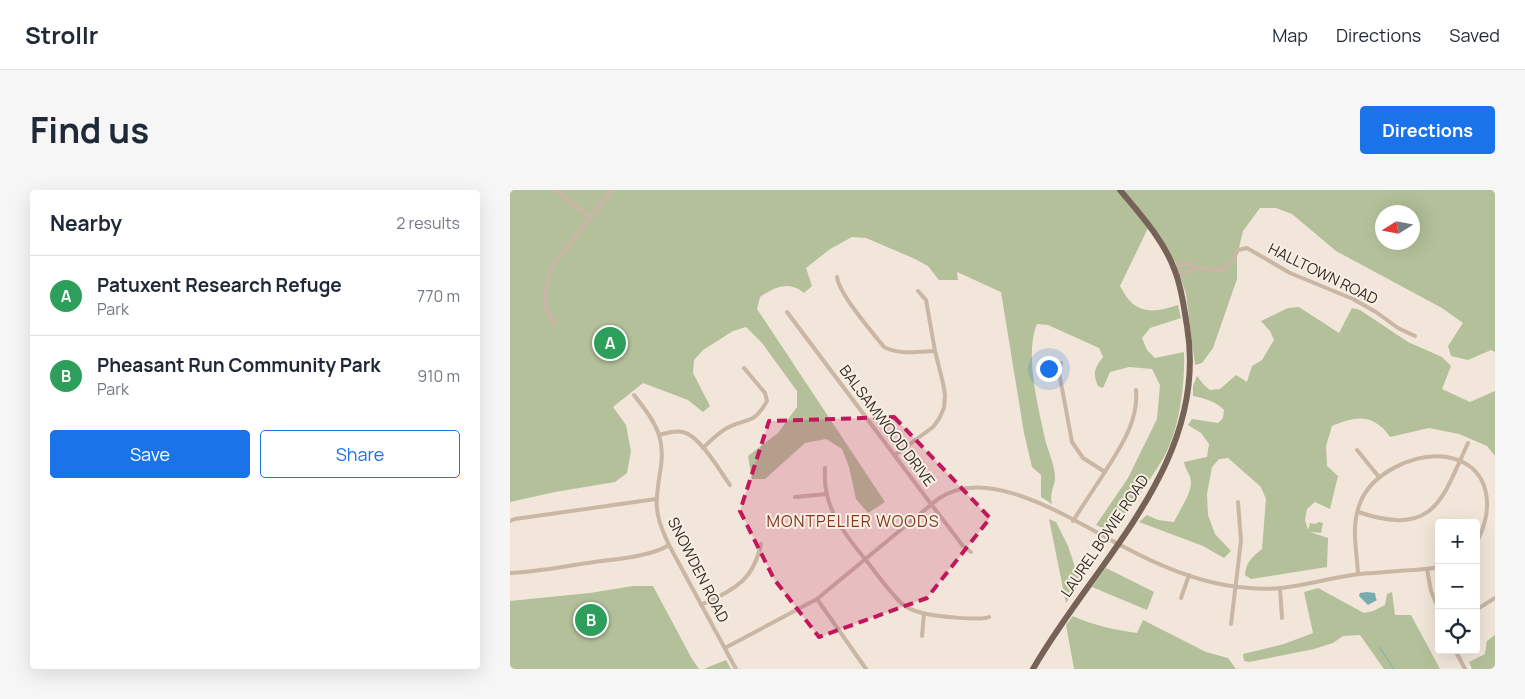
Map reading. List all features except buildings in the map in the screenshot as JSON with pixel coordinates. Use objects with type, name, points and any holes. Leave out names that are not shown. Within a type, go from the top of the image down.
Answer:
[{"type":"main road","name":"LAUREL BOWIE ROAD","points":[[1033,669],[1068,614],[1146,503],[1171,456],[1184,419],[1191,381],[1190,353],[1185,314],[1176,272],[1149,225],[1120,190]]},
{"type":"street","points":[[556,190],[590,217]]},
{"type":"street","points":[[556,324],[546,308],[546,295],[551,269],[612,190]]},
{"type":"street","name":"HALLTOWN ROAD","points":[[1176,272],[1198,268],[1222,270],[1232,261],[1238,250],[1247,248],[1290,273],[1353,299],[1376,312],[1398,328],[1415,336]]},
{"type":"street","name":"HALLTOWN ROAD","points":[[1176,272],[1181,264],[1192,264],[1198,268]]},
{"type":"street","points":[[837,277],[838,284],[884,347],[899,352],[935,351]]},
{"type":"street","points":[[895,456],[933,426],[942,413],[944,395],[926,300],[918,292]]},
{"type":"street","name":"BALSAMWOOD DRIVE","points":[[787,312],[963,546],[971,552]]},
{"type":"street","points":[[1061,363],[1059,372],[1072,442],[1082,458],[1105,472]]},
{"type":"street","points":[[703,448],[715,436],[727,428],[754,418],[766,404],[765,393],[744,368]]},
{"type":"street","points":[[1073,521],[1122,446],[1132,422],[1137,401],[1136,390]]},
{"type":"street","name":"SNOWDEN ROAD","points":[[634,395],[654,422],[659,435],[663,461],[656,499],[659,521],[669,545],[736,669]]},
{"type":"street","points":[[659,435],[675,431],[686,433],[694,438],[730,485]]},
{"type":"street","points":[[1358,512],[1390,520],[1408,519],[1431,510],[1441,500],[1451,483],[1468,443]]},
{"type":"street","points":[[1357,450],[1378,477]]},
{"type":"street","points":[[1358,574],[1354,524],[1364,494],[1378,477],[1395,467],[1441,456],[1460,461],[1471,468],[1482,480],[1490,502],[1488,524],[1480,537]]},
{"type":"street","points":[[825,468],[824,484],[839,526],[901,603],[924,614],[979,619],[990,617]]},
{"type":"street","points":[[725,648],[817,598],[931,504],[950,492],[968,488],[988,488],[1024,498],[1117,544],[1190,575],[1212,582],[1235,586],[1280,588],[1358,574],[1435,568]]},
{"type":"street","points":[[795,497],[827,494]]},
{"type":"street","points":[[510,521],[656,499]]},
{"type":"street","points":[[1231,624],[1241,533],[1238,502]]},
{"type":"street","points":[[701,605],[734,588],[748,576],[758,558],[761,544]]},
{"type":"street","points":[[510,573],[536,571],[633,556],[669,545]]},
{"type":"street","points":[[1427,569],[1431,591],[1439,609]]},
{"type":"street","points":[[1181,598],[1190,575]]},
{"type":"street","points":[[1280,588],[1282,618]]},
{"type":"street","points":[[817,598],[866,669]]},
{"type":"street","points":[[1478,609],[1495,598]]},
{"type":"street","points":[[922,636],[924,614]]},
{"type":"street","points":[[1457,654],[1464,669]]},
{"type":"highlighted area","points":[[894,417],[990,518],[927,598],[819,637],[774,579],[740,511],[769,421]]},
{"type":"green space","points":[[510,190],[1495,190],[1495,352],[1491,350],[1468,360],[1451,356],[1448,346],[1463,323],[1442,308],[1336,251],[1292,214],[1276,208],[1260,208],[1243,231],[1237,256],[1237,279],[1213,348],[1202,363],[1195,365],[1186,294],[1175,261],[1173,261],[1149,226],[1120,286],[1130,301],[1143,309],[1160,310],[1178,305],[1181,318],[1150,328],[1142,338],[1147,350],[1155,358],[1184,352],[1184,378],[1178,419],[1164,457],[1111,532],[1096,525],[1128,478],[1157,419],[1160,385],[1152,369],[1129,367],[1110,372],[1103,388],[1098,386],[1095,378],[1096,368],[1103,357],[1099,348],[1048,325],[1037,324],[1033,337],[1032,367],[1046,443],[1055,473],[1051,497],[1052,504],[1041,497],[1041,475],[1032,467],[1024,433],[1001,292],[957,272],[958,280],[939,280],[928,266],[866,238],[852,237],[830,249],[806,268],[812,286],[804,293],[793,287],[782,286],[776,288],[760,297],[757,309],[885,502],[868,513],[856,499],[849,467],[842,449],[826,439],[805,443],[765,479],[752,479],[748,456],[778,433],[797,407],[797,391],[762,343],[746,327],[733,331],[703,350],[694,360],[693,373],[710,406],[703,412],[688,400],[643,383],[613,407],[626,425],[631,451],[627,473],[615,482],[510,502]]},
{"type":"green space","points":[[1299,307],[1339,333],[1352,308],[1360,310],[1408,342],[1442,357],[1451,366],[1442,389],[1470,402],[1495,391],[1495,456],[1487,446],[1459,434],[1429,428],[1390,437],[1384,429],[1371,420],[1349,420],[1332,426],[1326,446],[1327,466],[1338,476],[1330,509],[1315,502],[1307,509],[1305,520],[1308,530],[1310,523],[1323,523],[1321,533],[1310,532],[1328,538],[1327,567],[1251,579],[1245,575],[1250,560],[1262,549],[1266,499],[1261,487],[1228,458],[1219,459],[1212,467],[1207,494],[1208,515],[1215,534],[1231,551],[1224,558],[1203,546],[1139,522],[1147,515],[1158,520],[1174,522],[1191,486],[1184,462],[1207,457],[1209,444],[1201,433],[1188,425],[1192,419],[1218,423],[1223,418],[1224,410],[1218,405],[1206,399],[1193,396],[1193,386],[1197,376],[1210,390],[1220,389],[1236,375],[1247,382],[1252,366],[1262,360],[1274,340],[1270,331],[1261,321],[1288,308]]},
{"type":"green space","points":[[1049,519],[1056,522],[1068,546],[1080,582],[1066,603]]},
{"type":"green space","points":[[1106,568],[1154,592],[1147,610],[1092,587]]},
{"type":"green space","points":[[633,586],[653,586],[699,669],[510,669],[510,601],[590,593]]},
{"type":"green space","points":[[1318,588],[1364,613],[1385,605],[1387,594],[1392,592],[1395,615],[1411,615],[1440,669],[1384,669],[1360,635],[1343,636],[1333,643],[1314,649],[1249,662],[1244,661],[1243,654],[1284,644],[1313,633],[1304,592]]},
{"type":"green space","points":[[1073,616],[1104,627],[1137,633],[1143,620],[1206,652],[1228,658],[1236,669],[1074,669],[1066,625]]},
{"type":"green space","points":[[1495,635],[1495,669],[1472,669],[1469,662],[1485,654],[1487,641]]},
{"type":"green space","points":[[726,660],[731,669],[704,669],[706,668]]},
{"type":"water","points":[[1360,593],[1375,593],[1377,600],[1368,605],[1359,596]]},
{"type":"waterway","points":[[1379,647],[1394,669]]},
{"type":"place","name":"Patuxent Research Refuge","points":[[610,343]]},
{"type":"place","name":"Pheasant Run Community Park","points":[[591,620]]},
{"type":"district","name":"MONTPELIER WOODS","points":[[853,521]]}]
